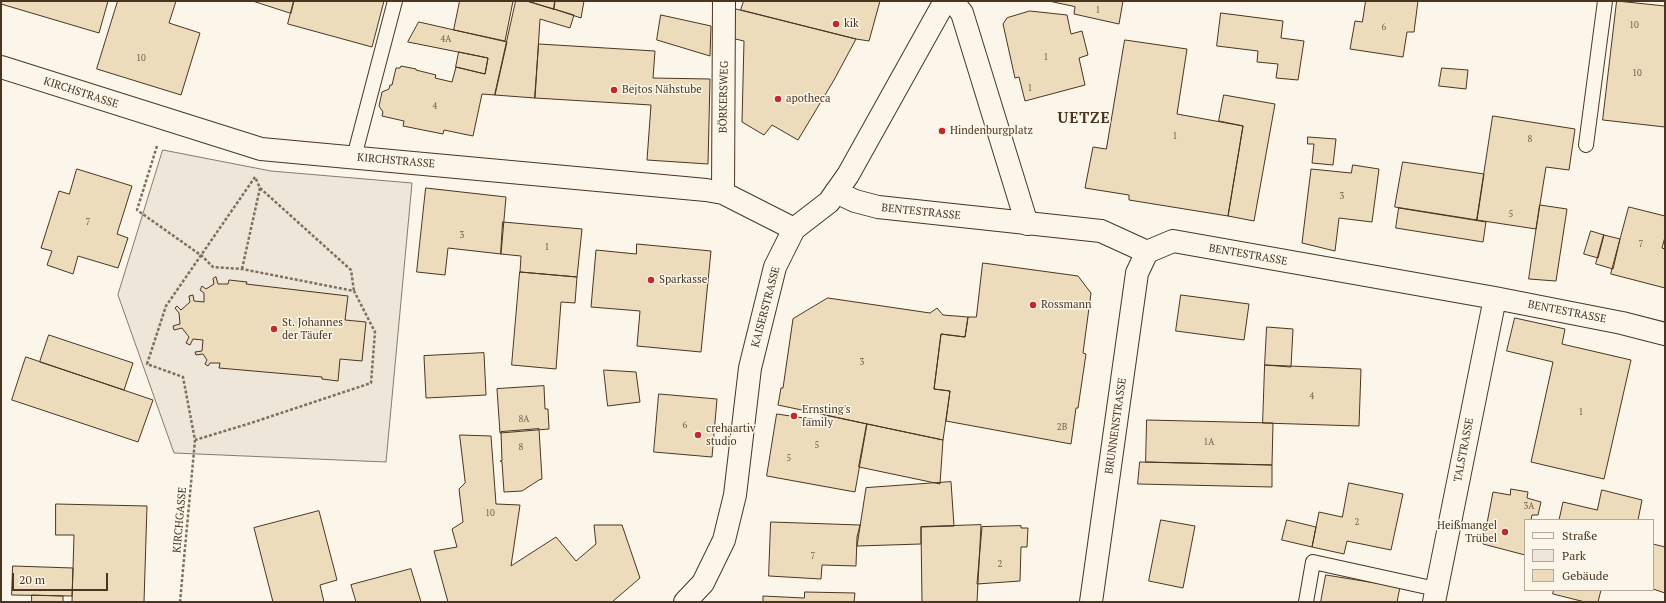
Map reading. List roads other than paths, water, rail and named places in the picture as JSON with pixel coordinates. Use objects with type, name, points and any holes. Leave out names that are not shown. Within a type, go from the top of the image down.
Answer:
[{"type":"street","name":"BÖRKERSWEG","points":[[723,192],[724,1]]},
{"type":"street","name":"KAISERSTRASSE","points":[[685,602],[703,583],[724,540],[735,495],[750,368],[775,267],[794,229],[829,202],[848,176],[945,1]]},
{"type":"street","points":[[952,1],[962,13],[1027,224]]},
{"type":"street","name":"KIRCHSTRASSE","points":[[1,67],[164,120],[261,149],[723,192],[794,229]]},
{"type":"street","name":"BENTESTRASSE","points":[[836,192],[855,201],[878,207],[1027,224],[1101,230],[1147,252],[1173,241],[1495,298],[1622,323],[1665,334]]},
{"type":"street","name":"BRUNNENSTRASSE","points":[[1092,602],[1136,273],[1147,252]]},
{"type":"street","name":"TALSTRASSE","points":[[1435,595],[1495,298]]},
{"type":"lane","points":[[354,157],[395,1]]},
{"type":"lane","points":[[1586,145],[1605,1]]},
{"type":"lane","points":[[1306,602],[1313,562],[1435,595]]},
{"type":"place","name":"kik","points":[[836,24]]},
{"type":"place","name":"Bejtos Nähstube","points":[[614,90]]},
{"type":"place","name":"apotheca","points":[[778,99]]},
{"type":"place","name":"Hindenburgplatz","points":[[942,131]]},
{"type":"place","name":"Sparkasse","points":[[651,280]]},
{"type":"place","name":"Rossmann","points":[[1033,305]]},
{"type":"place","name":"St. Johannes der Täufer","points":[[274,329]]},
{"type":"place","name":"Ernsting's family","points":[[794,416]]},
{"type":"place","name":"crehaartiv studio","points":[[698,435]]},
{"type":"place","name":"Heißmangel Trübel","points":[[1505,532]]},
{"type":"district","name":"UETZE","points":[[1084,119]]}]
